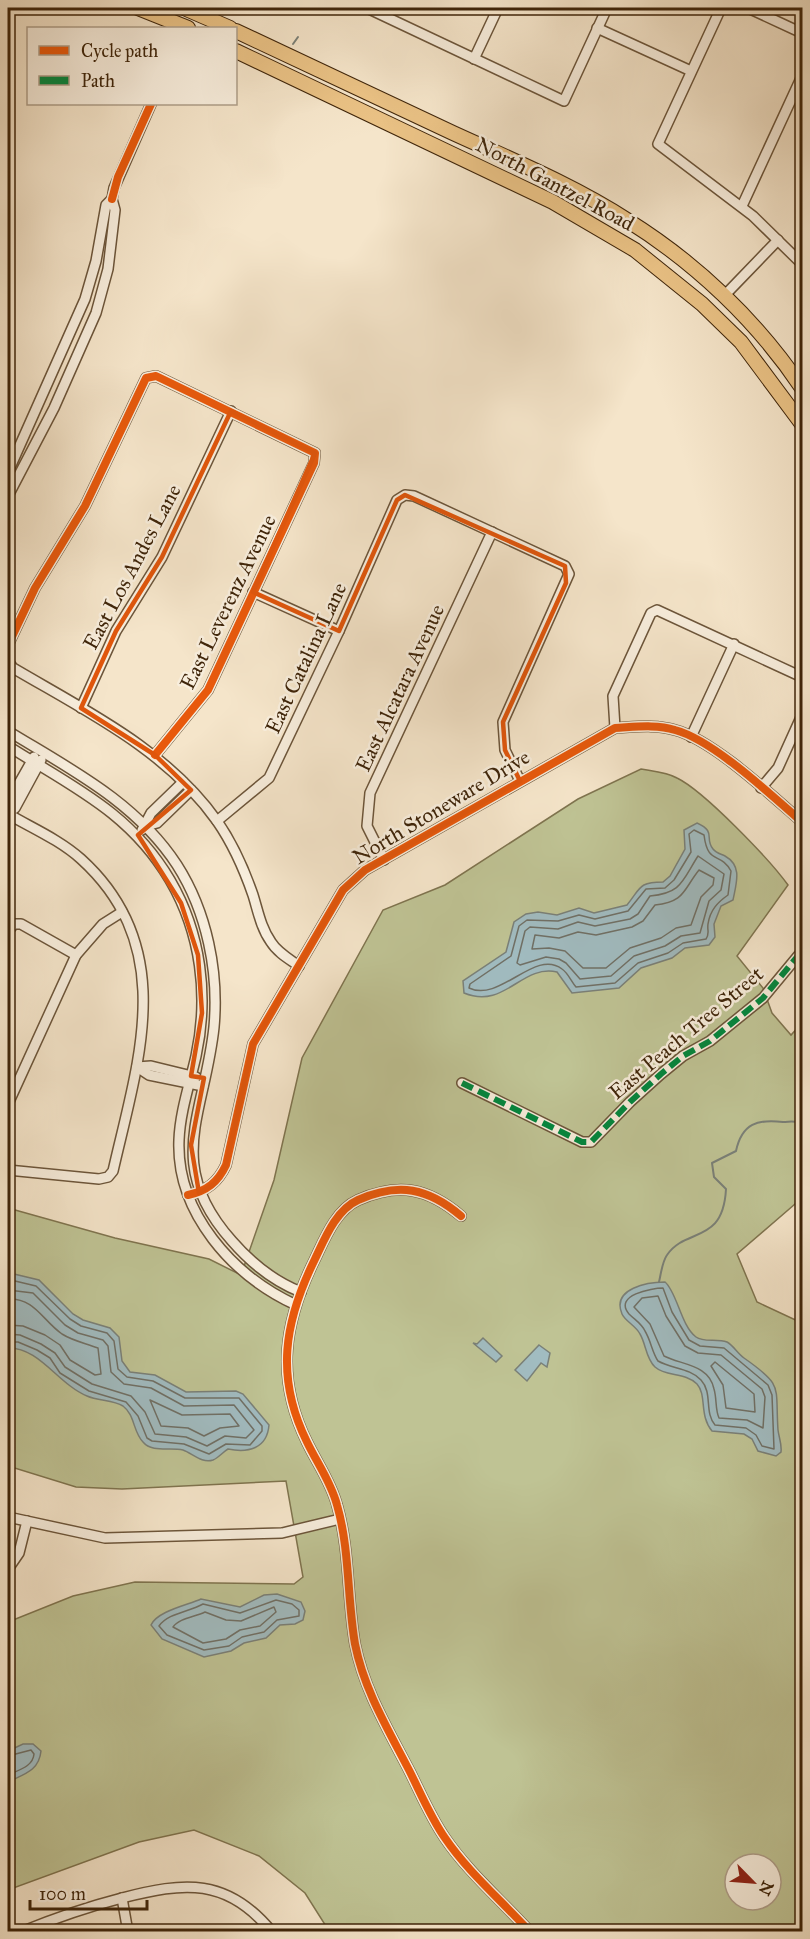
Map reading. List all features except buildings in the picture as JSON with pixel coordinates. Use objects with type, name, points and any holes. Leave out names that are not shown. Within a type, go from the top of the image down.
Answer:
[{"type":"main road","points":[[138,8],[187,22],[223,27]]},
{"type":"main road","name":"North Gantzel Road","points":[[237,31],[602,205],[668,248],[724,296],[773,349],[802,388]]},
{"type":"main road","name":"North Gantzel Road","points":[[237,51],[553,202],[635,250],[681,285],[736,336],[777,387],[802,424]]},
{"type":"street","points":[[367,8],[385,11],[474,59],[564,101],[607,8]]},
{"type":"street","points":[[474,59],[498,8]]},
{"type":"street","points":[[721,8],[658,144],[742,206],[802,264]]},
{"type":"street","points":[[748,8],[802,33]]},
{"type":"street","points":[[597,28],[691,71]]},
{"type":"street","points":[[742,206],[802,76]]},
{"type":"street","points":[[8,472],[85,299],[96,261],[105,205],[112,199],[118,177],[152,105]]},
{"type":"street","points":[[8,496],[64,384],[96,313],[105,284],[116,210],[112,199]]},
{"type":"street","points":[[724,296],[778,240]]},
{"type":"street","points":[[8,645],[35,588],[85,506],[146,378],[156,376],[231,411]]},
{"type":"street","points":[[48,378],[64,384]]},
{"type":"street","name":"East Leverenz Avenue","points":[[155,755],[202,700],[314,464],[315,453],[231,411]]},
{"type":"street","name":"East Los Andes Lane","points":[[81,708],[112,638],[166,549],[231,411]]},
{"type":"street","name":"East Catalina Lane","points":[[216,821],[269,778],[339,631],[397,500],[405,495],[414,496],[492,532]]},
{"type":"street","points":[[492,532],[565,566],[569,574],[503,722],[502,739],[505,750],[520,781]]},
{"type":"street","name":"East Alcatara Avenue","points":[[384,860],[367,826],[370,793],[492,532]]},
{"type":"street","points":[[253,592],[339,631]]},
{"type":"street","points":[[615,728],[613,696],[651,613],[657,610],[664,611],[802,677]]},
{"type":"street","points":[[691,737],[734,644]]},
{"type":"street","points":[[8,661],[13,668],[155,755],[183,782],[216,821],[238,858],[262,927],[272,944],[299,966]]},
{"type":"street","points":[[761,788],[777,768],[802,715]]},
{"type":"street","name":"North Stoneware Drive","points":[[189,1195],[214,1184],[226,1165],[253,1044],[343,890],[365,870],[615,728],[664,728],[691,737],[761,788],[802,822]]},
{"type":"street","points":[[8,730],[99,786],[146,826],[178,867],[205,928],[215,992],[214,1025],[192,1145],[193,1168],[199,1192],[221,1229],[245,1255],[272,1279],[301,1292]]},
{"type":"street","points":[[8,746],[102,804],[138,835],[171,881],[195,939],[202,995],[201,1031],[179,1141],[184,1183],[203,1225],[229,1256],[265,1289],[296,1305]]},
{"type":"street","points":[[8,803],[42,752]]},
{"type":"street","points":[[8,1170],[99,1179],[108,1177],[112,1171],[137,1067],[145,1015],[143,972],[132,932],[114,896],[81,859],[62,844],[8,814],[15,808],[35,763]]},
{"type":"street","points":[[138,835],[146,826],[151,813],[183,782]]},
{"type":"street","points":[[146,826],[157,822],[190,790]]},
{"type":"street","points":[[8,1104],[76,955],[103,924],[122,912]]},
{"type":"street","points":[[11,927],[21,924],[76,955]]},
{"type":"street","name":"East Peach Tree Street","points":[[462,1083],[582,1142],[591,1142],[661,1074],[683,1056],[710,1041],[763,998],[802,951]]},
{"type":"street","points":[[137,1067],[151,1066],[190,1080],[203,1082]]},
{"type":"street","points":[[461,1216],[446,1203],[425,1193],[396,1189],[371,1194],[352,1202],[326,1235],[296,1305],[286,1352],[286,1378],[290,1399],[306,1440],[330,1484],[340,1519],[355,1644],[375,1703],[445,1838],[530,1932]]},
{"type":"street","points":[[8,1517],[105,1538],[282,1533],[340,1519]]},
{"type":"street","points":[[8,1569],[19,1553],[27,1521]]},
{"type":"street","points":[[21,1932],[74,1910],[180,1886],[214,1890],[248,1907],[272,1932]]},
{"type":"street","points":[[122,1898],[129,1932]]},
{"type":"highlighted area","points":[[231,411],[315,453],[253,592],[339,631],[397,500],[405,495],[565,566],[566,583],[503,722],[505,750],[520,781],[365,870],[343,890],[253,1044],[226,1165],[214,1184],[199,1193],[191,1145],[204,1078],[191,1076],[202,1013],[198,955],[181,903],[138,835],[191,790],[155,755],[81,708],[116,631],[162,557]]},
{"type":"green space","points":[[641,769],[673,776],[689,785],[752,844],[788,885],[737,956],[763,988],[772,1013],[791,1035],[802,1023],[802,1198],[737,1254],[757,1302],[802,1323],[802,1931],[329,1931],[305,1893],[259,1856],[194,1830],[139,1842],[8,1890],[8,1622],[73,1596],[135,1582],[294,1584],[303,1577],[286,1481],[122,1489],[76,1487],[8,1466],[8,1208],[115,1238],[209,1259],[241,1275],[274,1180],[302,1058],[383,910],[445,885],[578,799]]},
{"type":"water","points":[[697,823],[707,829],[714,850],[731,860],[737,876],[733,900],[721,906],[714,924],[715,937],[709,945],[685,948],[672,958],[641,968],[619,988],[572,993],[557,972],[544,971],[533,974],[491,996],[478,997],[464,993],[463,981],[506,952],[514,922],[526,914],[538,912],[557,915],[579,908],[594,913],[627,905],[641,887],[649,883],[663,882],[670,876],[685,849],[684,830]]},
{"type":"water","points":[[14,1274],[39,1280],[73,1314],[83,1320],[110,1328],[119,1337],[122,1361],[130,1372],[155,1375],[186,1392],[236,1391],[243,1394],[269,1425],[265,1439],[255,1448],[228,1449],[209,1461],[183,1450],[156,1449],[147,1445],[140,1438],[130,1414],[123,1406],[87,1396],[29,1353],[8,1348],[8,1278]]},
{"type":"water","points":[[665,1282],[673,1293],[687,1325],[696,1337],[703,1340],[727,1342],[772,1381],[776,1395],[781,1446],[781,1452],[776,1456],[758,1451],[752,1439],[744,1434],[712,1431],[706,1419],[702,1394],[697,1384],[687,1378],[659,1370],[652,1364],[640,1334],[623,1317],[620,1305],[622,1298],[633,1288]]},
{"type":"water","points":[[483,1338],[502,1356],[496,1362],[473,1343],[477,1344]]},
{"type":"water","points":[[539,1345],[550,1353],[547,1367],[541,1363],[527,1381],[515,1370]]},
{"type":"water","points":[[277,1594],[301,1602],[305,1611],[303,1620],[295,1624],[280,1625],[266,1638],[244,1643],[231,1651],[204,1657],[162,1639],[151,1625],[154,1620],[166,1612],[201,1599],[240,1607],[264,1595]]},
{"type":"water","points":[[23,1744],[33,1744],[41,1751],[40,1758],[30,1771],[8,1782],[8,1751]]},
{"type":"waterway","points":[[293,44],[298,37]]},
{"type":"waterway","points":[[659,1282],[665,1258],[675,1246],[711,1227],[718,1219],[726,1189],[714,1177],[712,1163],[736,1151],[742,1134],[752,1125],[766,1121],[802,1124]]},
{"type":"marked path","points":[[462,1083],[582,1142],[591,1142],[661,1074],[683,1056],[710,1041],[763,998],[802,951]]},
{"type":"cycle path","points":[[112,199],[118,177],[151,105]]},
{"type":"cycle path","points":[[8,645],[35,588],[85,506],[146,378],[156,376],[315,453],[314,463],[208,690],[155,755]]},
{"type":"cycle path","points":[[188,1195],[206,1188],[223,1171],[253,1044],[343,890],[365,870],[615,728],[660,727],[690,736],[724,756],[802,822]]},
{"type":"cycle path","points":[[461,1216],[437,1199],[425,1194],[400,1190],[373,1194],[343,1210],[323,1242],[296,1305],[290,1327],[287,1372],[290,1395],[297,1418],[337,1505],[344,1539],[355,1644],[364,1678],[386,1726],[445,1838],[475,1875],[530,1932]]}]
